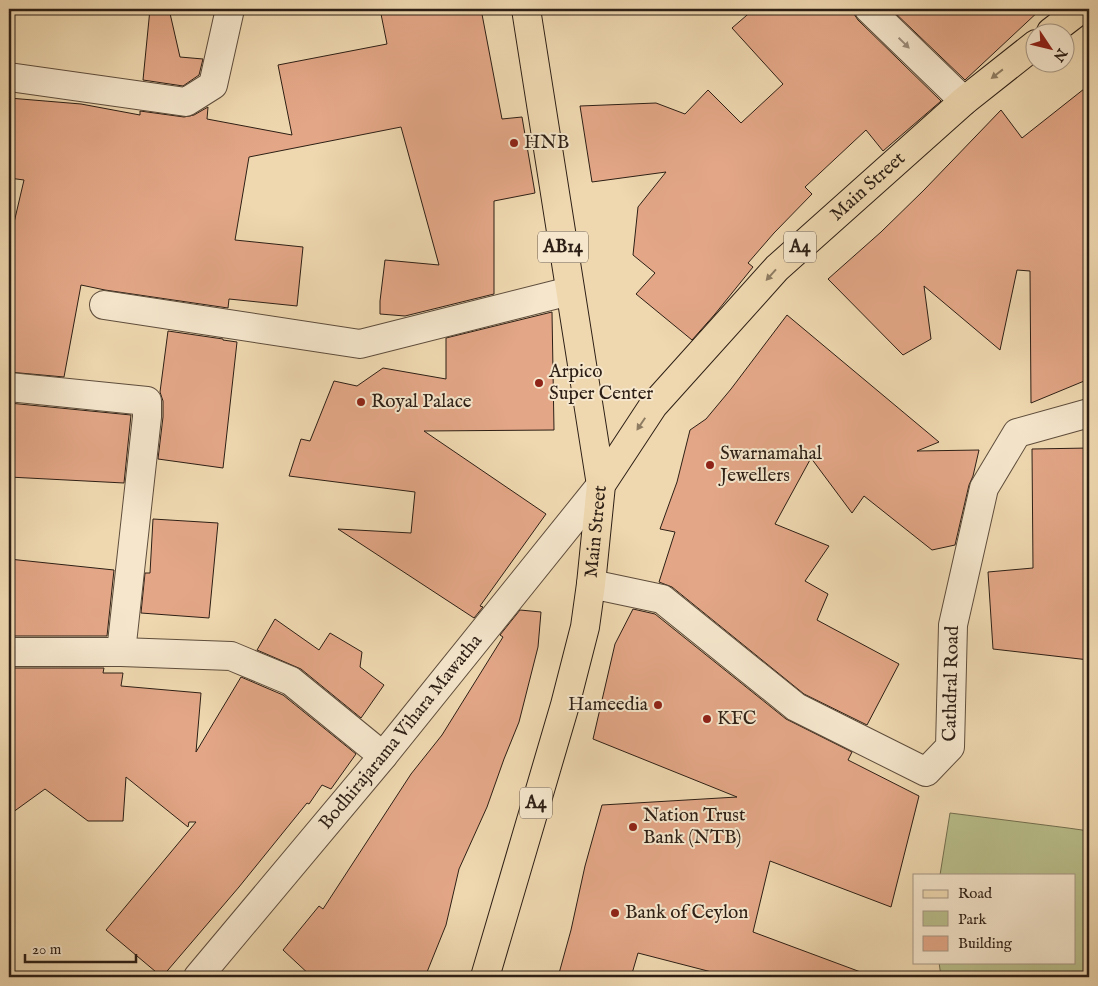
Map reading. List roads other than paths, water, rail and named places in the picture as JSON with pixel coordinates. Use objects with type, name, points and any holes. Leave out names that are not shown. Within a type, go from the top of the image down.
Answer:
[{"type":"main road","name":"AB14","points":[[526,9],[600,485]]},
{"type":"main road","points":[[1064,22],[1081,9]]},
{"type":"main road","name":"Main Street","points":[[485,977],[567,696],[585,627],[600,485],[654,406],[777,268],[964,101],[1026,52]]},
{"type":"street","points":[[9,77],[186,102],[213,85],[230,9]]},
{"type":"street","points":[[869,9],[964,101]]},
{"type":"street","points":[[104,305],[360,344],[570,291]]},
{"type":"street","points":[[9,387],[147,401],[146,427],[121,652]]},
{"type":"street","name":"Cathdral Road","points":[[591,584],[662,599],[796,707],[926,772],[950,747],[953,625],[984,488],[1017,433],[1089,413]]},
{"type":"street","name":"Bodhirajarama Vihara Mawatha","points":[[198,977],[383,756],[600,485]]},
{"type":"street","points":[[9,652],[121,652],[231,656],[291,681],[383,756]]},
{"type":"place","name":"HNB","points":[[514,143]]},
{"type":"place","name":"Arpico Super Center","points":[[539,383]]},
{"type":"place","name":"Royal Palace","points":[[361,402]]},
{"type":"place","name":"Swarnamahal Jewellers","points":[[710,465]]},
{"type":"place","name":"Hameedia","points":[[658,705]]},
{"type":"place","name":"KFC","points":[[707,719]]},
{"type":"place","name":"Nation Trust Bank (NTB)","points":[[633,827]]},
{"type":"place","name":"Bank of Ceylon","points":[[615,913]]}]
